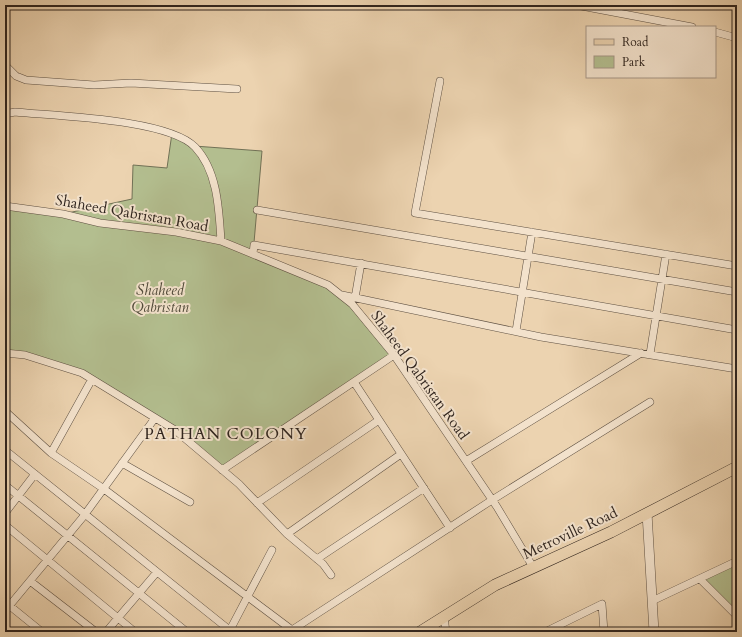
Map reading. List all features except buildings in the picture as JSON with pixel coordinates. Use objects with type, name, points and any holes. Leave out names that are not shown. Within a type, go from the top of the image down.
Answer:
[{"type":"main road","name":"Metroville Road","points":[[420,632],[495,585],[647,513],[737,467]]},
{"type":"street","points":[[576,5],[687,26]]},
{"type":"street","points":[[716,32],[737,38]]},
{"type":"street","points":[[5,65],[16,76],[26,80],[94,84],[132,83],[237,89]]},
{"type":"street","points":[[440,81],[415,213],[737,266]]},
{"type":"street","points":[[5,114],[23,112],[99,119],[154,127],[172,133],[194,146],[206,164],[214,186],[219,211],[221,242]]},
{"type":"street","name":"Shaheed Qabristan Road","points":[[5,206],[63,214],[100,223],[176,232],[221,242],[328,285],[352,304],[394,355],[492,500],[533,567]]},
{"type":"street","points":[[257,210],[737,292]]},
{"type":"street","points":[[516,331],[532,232]]},
{"type":"street","points":[[253,254],[254,245],[737,330]]},
{"type":"street","points":[[650,354],[666,254]]},
{"type":"street","points":[[355,298],[361,263]]},
{"type":"street","points":[[340,294],[516,331],[737,369]]},
{"type":"street","points":[[466,461],[642,352]]},
{"type":"street","points":[[5,353],[25,355],[82,373],[175,430],[222,470],[287,534],[317,559],[331,574]]},
{"type":"street","points":[[222,470],[394,355]]},
{"type":"street","points":[[51,453],[92,379]]},
{"type":"street","points":[[354,382],[450,528]]},
{"type":"street","points":[[5,412],[51,453],[104,489],[292,630],[492,500],[650,402]]},
{"type":"street","points":[[42,632],[6,606],[30,581],[85,515],[155,418]]},
{"type":"street","points":[[257,503],[379,420]]},
{"type":"street","points":[[5,450],[231,631],[272,550]]},
{"type":"street","points":[[287,534],[401,454]]},
{"type":"street","points":[[122,463],[190,502]]},
{"type":"street","points":[[5,513],[19,497],[35,474]]},
{"type":"street","points":[[5,485],[187,632]]},
{"type":"street","points":[[317,559],[424,488]]},
{"type":"street","points":[[647,513],[654,632]]},
{"type":"street","points":[[5,525],[135,632]]},
{"type":"street","points":[[652,601],[737,561]]},
{"type":"street","points":[[106,632],[157,572]]},
{"type":"street","points":[[700,579],[737,616]]},
{"type":"street","points":[[30,581],[96,632]]},
{"type":"street","points":[[545,632],[602,604],[604,632]]},
{"type":"street","points":[[444,617],[446,632]]},
{"type":"green space","name":"Shaheed Qabristan","points":[[172,133],[194,146],[262,151],[253,254],[328,285],[352,304],[392,353],[222,470],[175,430],[82,373],[5,353],[5,206],[63,214],[132,199],[133,165],[167,168]]},
{"type":"green space","points":[[737,561],[737,616],[700,579]]},
{"type":"district","name":"PATHAN COLONY","points":[[226,433]]}]
